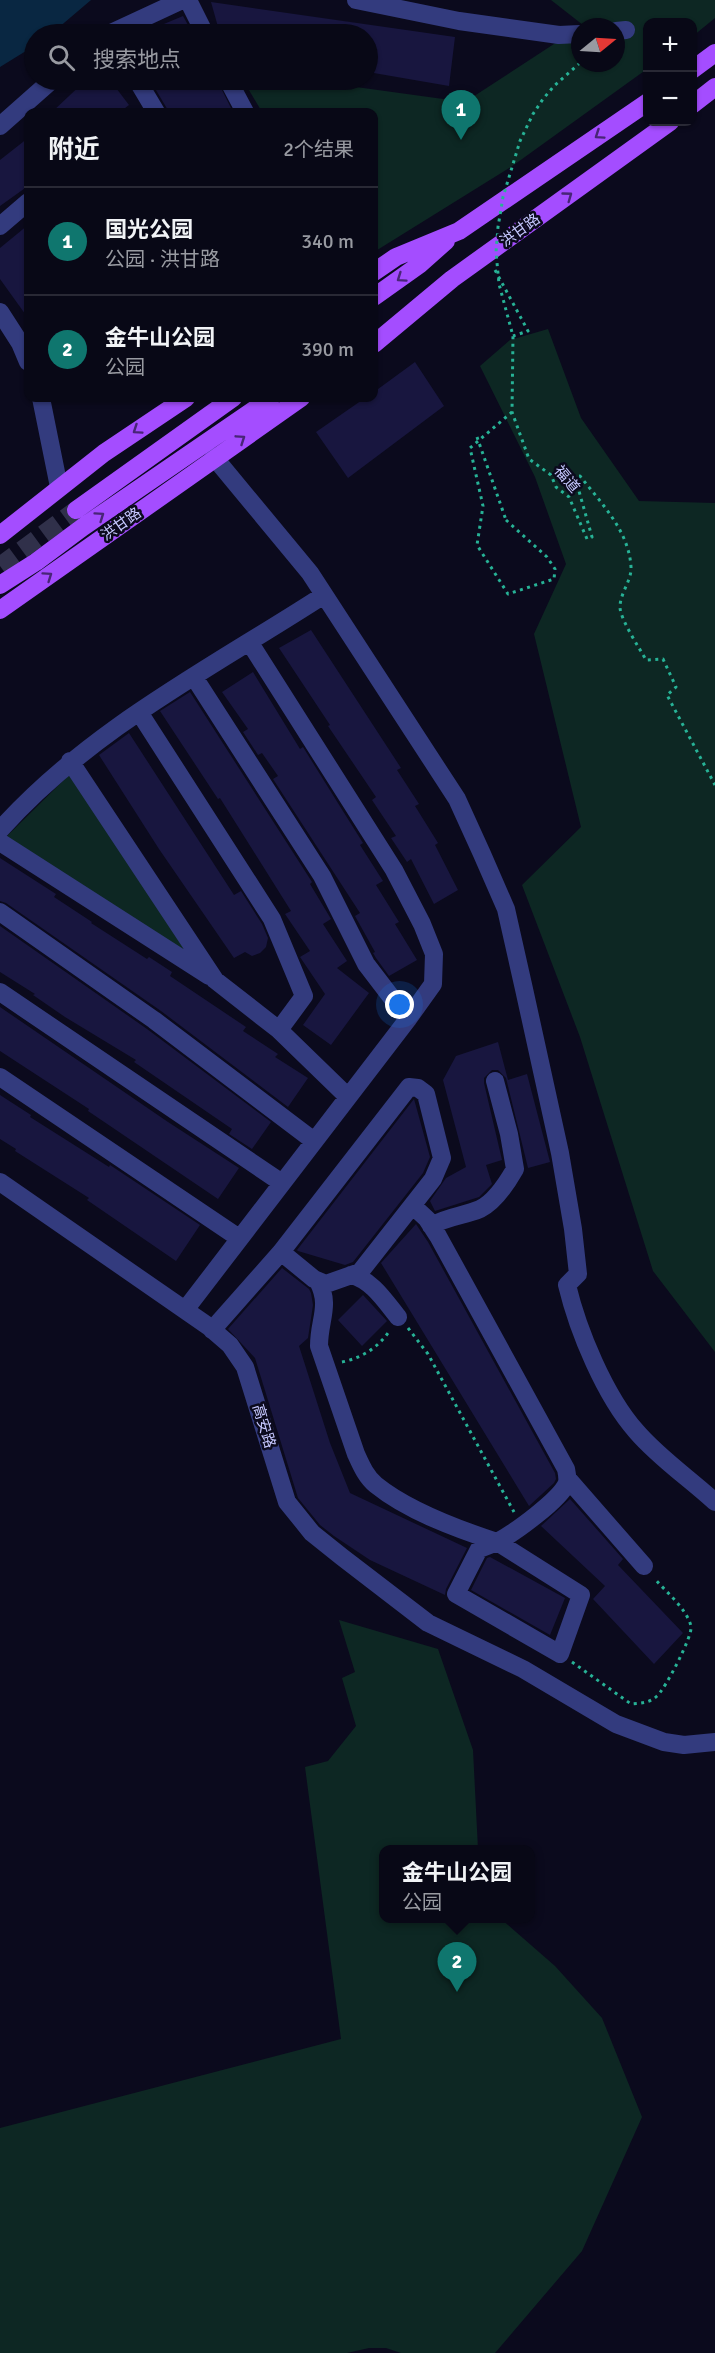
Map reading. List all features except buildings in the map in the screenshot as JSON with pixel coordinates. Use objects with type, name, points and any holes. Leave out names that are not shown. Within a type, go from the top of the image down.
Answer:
[{"type":"main road","points":[[697,67],[715,53]]},
{"type":"main road","points":[[697,102],[715,87]]},
{"type":"main road","points":[[378,294],[459,231],[643,105]]},
{"type":"main road","name":"洪甘路","points":[[378,341],[453,279],[664,126]]},
{"type":"main road","points":[[378,269],[396,257],[459,231]]},
{"type":"main road","points":[[378,327],[453,279]]},
{"type":"main road","points":[[0,535],[104,453],[180,402]]},
{"type":"main road","points":[[76,510],[227,402]]},
{"type":"main road","points":[[0,585],[266,402]]},
{"type":"main road","name":"洪甘路","points":[[0,610],[295,402]]},
{"type":"street","points":[[131,24],[182,0]]},
{"type":"street","points":[[188,0],[200,24]]},
{"type":"street","points":[[356,0],[459,21],[559,35],[571,34]]},
{"type":"street","points":[[0,126],[41,90]]},
{"type":"street","points":[[140,90],[147,108]]},
{"type":"street","points":[[233,90],[243,108]]},
{"type":"street","points":[[0,226],[24,205]]},
{"type":"street","points":[[0,312],[24,352]]},
{"type":"street","points":[[42,402],[58,487]]},
{"type":"street","points":[[214,457],[310,573],[457,800],[506,909],[561,1153],[578,1274],[567,1285],[572,1307],[605,1383],[622,1413],[665,1461],[715,1502]]},
{"type":"street","points":[[0,830],[70,761],[194,676],[324,595]]},
{"type":"street","points":[[185,1310],[433,984],[434,954],[422,924],[394,870],[250,643]]},
{"type":"street","points":[[194,676],[322,876],[366,964],[408,1019]]},
{"type":"street","points":[[139,712],[272,919],[304,996],[279,1030]]},
{"type":"street","points":[[70,761],[215,980]]},
{"type":"street","points":[[0,842],[215,980],[279,1030],[348,1097]]},
{"type":"street","points":[[0,912],[154,1020],[314,1142]]},
{"type":"street","points":[[0,992],[282,1183]]},
{"type":"street","points":[[0,1077],[239,1238]]},
{"type":"street","points":[[431,1226],[445,1218],[482,1208],[494,1198],[515,1170],[509,1134],[495,1081]]},
{"type":"street","points":[[212,1330],[280,1252],[409,1087],[418,1088],[426,1094],[442,1158],[433,1179],[360,1272],[326,1284],[318,1281],[280,1252]]},
{"type":"street","name":"高安路","points":[[0,1182],[185,1310],[230,1345],[245,1367],[287,1502],[312,1533],[396,1600],[428,1623],[523,1669],[616,1724],[664,1742],[684,1745],[715,1742]]},
{"type":"street","points":[[413,1206],[431,1226],[555,1448],[566,1469],[568,1479],[644,1566]]},
{"type":"street","points":[[351,1275],[369,1284],[398,1317]]},
{"type":"street","points":[[318,1281],[325,1294],[325,1310],[319,1328],[319,1346],[363,1471],[375,1485],[438,1521],[497,1542],[581,1595],[560,1654],[456,1594],[478,1550],[497,1542],[522,1527],[565,1486],[568,1479]]},
{"type":"path","name":"福道","points":[[571,71],[554,86],[533,114],[514,158],[503,197],[496,239],[497,273],[513,336],[512,412],[529,459],[551,475],[556,487],[569,497],[587,539],[592,537],[575,477],[580,476],[618,526],[629,555],[631,569],[620,608],[646,660],[663,659],[676,687],[667,695],[715,785]]},
{"type":"path","points":[[486,255],[528,331],[513,336]]},
{"type":"path","points":[[477,437],[506,520],[547,556],[555,570],[554,579],[508,594],[477,545],[483,506],[470,448],[512,412]]},
{"type":"path","points":[[325,1365],[366,1354],[384,1340],[398,1317],[428,1354],[497,1485],[522,1527]]},
{"type":"path","points":[[560,1654],[632,1704],[645,1703],[658,1696],[686,1647],[692,1630],[687,1616],[644,1566]]},
{"type":"green space","points":[[551,0],[715,0],[715,18],[697,33],[697,18],[643,18],[643,72],[511,167],[378,250],[378,108],[260,108],[249,90],[378,90],[465,102],[571,33],[571,72],[625,72],[625,18],[574,18]]},
{"type":"green space","points":[[548,329],[581,418],[639,501],[715,503],[715,1352],[653,1271],[580,1037],[522,885],[581,827],[534,634],[566,564],[535,477],[480,366],[510,340]]},
{"type":"green space","points":[[70,774],[202,968],[6,837]]},
{"type":"green space","points":[[339,1620],[438,1649],[473,1750],[478,1845],[379,1845],[379,1923],[506,1923],[555,1966],[602,2018],[642,2117],[582,2251],[495,2353],[401,2353],[386,2348],[369,2348],[347,2353],[0,2353],[0,2128],[341,2039],[305,1767],[328,1761],[356,1726],[342,1678],[355,1672]]},
{"type":"water","points":[[0,0],[91,0],[63,24],[24,24],[24,52],[0,67]]},
{"type":"tunnel","points":[[0,566],[76,510]]},
{"type":"place","name":"国光公园","points":[[461,140]]},
{"type":"place","name":"金牛山公园","points":[[457,1992]]}]
